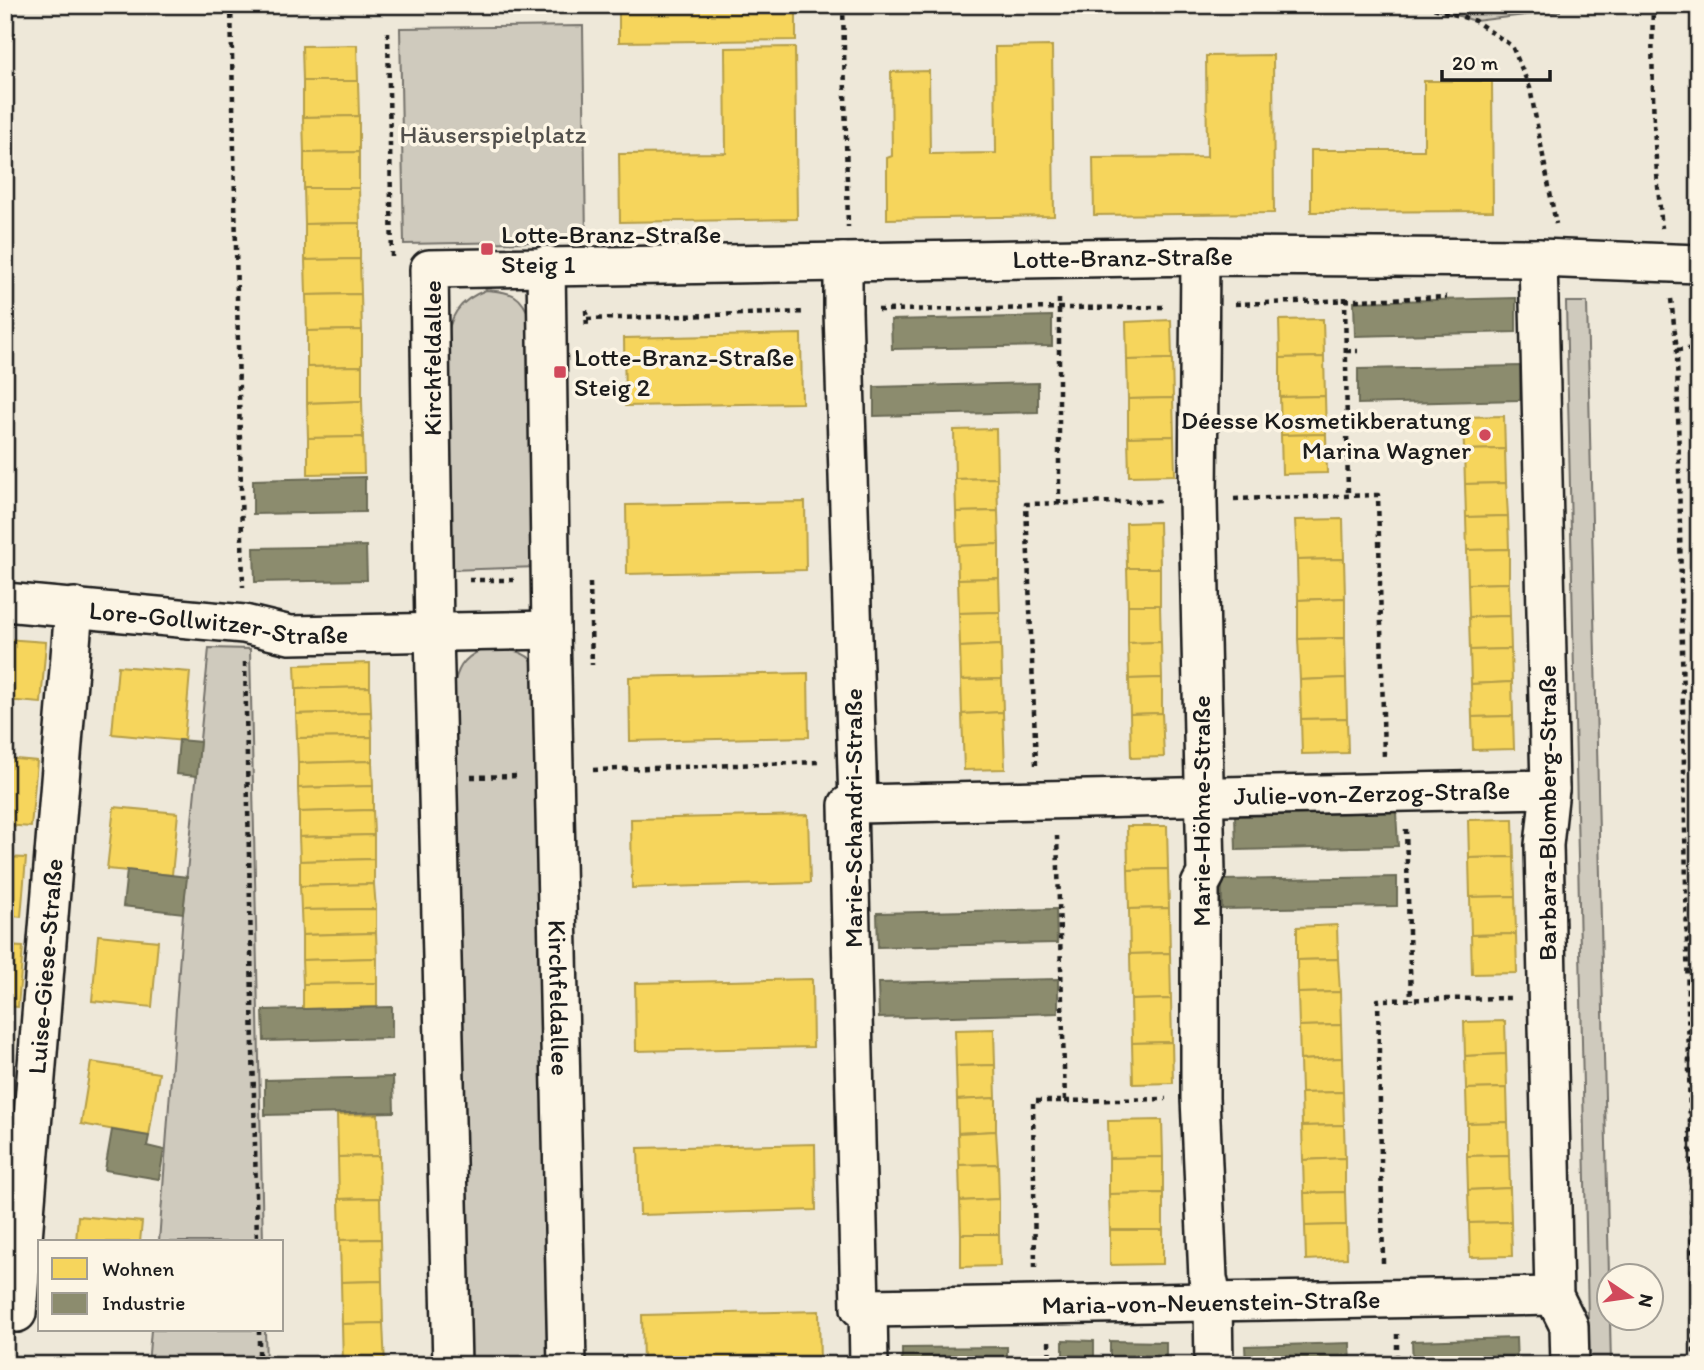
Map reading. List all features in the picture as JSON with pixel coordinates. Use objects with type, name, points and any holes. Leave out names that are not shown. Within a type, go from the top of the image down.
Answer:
[{"type":"street","name":"Lotte-Branz-Straße","points":[[546,265],[1200,256],[1550,258],[1682,263]]},
{"type":"street","name":"Marie-Höhne-Straße","points":[[1200,256],[1198,500],[1206,874],[1200,885],[1200,1098],[1208,1278],[1213,1303],[1214,1365]]},
{"type":"street","name":"Barbara-Blomberg-Straße","points":[[1550,258],[1550,789],[1544,845],[1554,1296],[1569,1326],[1570,1365]]},
{"type":"street","name":"Marie-Schandri-Straße","points":[[844,262],[843,311],[858,804],[848,805],[848,818],[860,1308],[868,1308],[869,1365]]},
{"type":"street","name":"Kirchfeldallee","points":[[452,1365],[434,633],[429,268],[546,265],[567,1365]]},
{"type":"street","name":"Lore-Gollwitzer-Straße","points":[[5,602],[244,624],[290,635],[434,633]]},
{"type":"street","name":"Luise-Giese-Straße","points":[[5,1311],[17,1312],[74,607]]},
{"type":"street","points":[[434,633],[551,630]]},
{"type":"street","name":"Julie-von-Zerzog-Straße","points":[[858,804],[1550,789]]},
{"type":"street","name":"Maria-von-Neuenstein-Straße","points":[[868,1308],[1554,1296]]},
{"type":"path","points":[[843,5],[848,236],[844,262]]},
{"type":"path","points":[[1424,5],[1475,21],[1512,46],[1530,88],[1550,258]]},
{"type":"path","points":[[1653,5],[1652,54],[1658,186],[1682,263],[1677,350],[1694,1365]]},
{"type":"path","points":[[1343,257],[1348,496]]},
{"type":"path","points":[[1057,258],[1060,309],[1059,504]]},
{"type":"path","points":[[587,319],[843,311],[1201,306],[1456,297]]},
{"type":"path","points":[[1677,350],[1699,348]]},
{"type":"path","points":[[1346,351],[1358,351]]},
{"type":"path","points":[[433,581],[551,579]]},
{"type":"path","points":[[593,769],[856,761]]},
{"type":"path","points":[[438,778],[555,775]]},
{"type":"path","points":[[1405,793],[1411,1000]]},
{"type":"path","points":[[1056,800],[1065,1101]]},
{"type":"path","points":[[1384,1299],[1378,1000],[1548,997]]},
{"type":"path","points":[[1036,1307],[1033,1101],[1200,1098]]},
{"type":"path","points":[[259,1332],[259,1365]]},
{"type":"green space","points":[[1424,5],[1560,5],[1560,11],[1475,21]]},
{"type":"green space","name":"Häuserspielplatz","points":[[583,26],[586,241],[404,244],[400,28]]},
{"type":"green space","points":[[486,290],[515,296],[524,305],[531,320],[538,567],[449,570],[445,346],[449,327],[457,311],[468,299]]},
{"type":"green space","points":[[1566,302],[1587,302],[1609,1262],[1596,1262],[1596,1332],[1610,1332],[1611,1365],[1589,1365]]},
{"type":"green space","points":[[209,648],[250,649],[263,1240],[159,1240],[183,913]]},
{"type":"green space","points":[[481,650],[519,652],[537,666],[554,1365],[467,1365],[453,690],[461,666]]},
{"type":"green space","points":[[151,1332],[265,1332],[266,1365],[148,1365]]},
{"type":"building: Wohnen","points":[[619,5],[796,5],[796,40],[619,42]]},
{"type":"building: Wohnen","points":[[357,45],[358,81],[303,81],[302,46]]},
{"type":"building: Wohnen","points":[[1052,46],[1054,216],[887,219],[887,158],[892,156],[891,72],[929,71],[930,154],[996,153],[995,47]]},
{"type":"building: Wohnen","points":[[795,47],[797,219],[620,222],[619,154],[726,153],[725,48]]},
{"type":"building: Wohnen","points":[[1273,55],[1274,213],[1094,215],[1093,158],[1207,157],[1206,56]]},
{"type":"building: Wohnen","points":[[303,81],[358,81],[359,116],[303,117]]},
{"type":"building: Wohnen","points":[[1424,81],[1492,81],[1493,211],[1311,212],[1311,150],[1424,150]]},
{"type":"building: Wohnen","points":[[359,116],[359,152],[304,153],[303,117]]},
{"type":"building: Wohnen","points":[[359,152],[359,188],[304,188],[304,153]]},
{"type":"building: Wohnen","points":[[304,188],[359,188],[360,223],[305,224]]},
{"type":"building: Wohnen","points":[[360,223],[360,259],[305,260],[305,224]]},
{"type":"building: Wohnen","points":[[360,259],[361,294],[306,295],[305,260]]},
{"type":"building: Wohnen","points":[[361,294],[362,330],[307,331],[306,295]]},
{"type":"building: Wohnen","points":[[1323,319],[1324,357],[1280,358],[1279,320]]},
{"type":"building: Wohnen","points":[[1171,320],[1172,359],[1127,360],[1126,322]]},
{"type":"building: Wohnen","points":[[362,330],[362,366],[307,367],[307,331]]},
{"type":"building: Wohnen","points":[[801,334],[802,403],[625,406],[624,338]]},
{"type":"building: Wohnen","points":[[1324,357],[1325,396],[1280,397],[1280,358]]},
{"type":"building: Wohnen","points":[[1172,359],[1173,398],[1128,399],[1127,360]]},
{"type":"building: Wohnen","points":[[362,366],[362,401],[307,403],[307,367]]},
{"type":"building: Wohnen","points":[[1325,396],[1326,434],[1281,435],[1280,397]]},
{"type":"building: Wohnen","points":[[1173,398],[1174,436],[1128,437],[1128,399]]},
{"type":"building: Wohnen","points":[[362,401],[363,437],[308,438],[307,403]]},
{"type":"building: Wohnen","points":[[1504,416],[1505,449],[1464,450],[1463,417]]},
{"type":"building: Wohnen","points":[[996,429],[997,478],[955,479],[954,430]]},
{"type":"building: Wohnen","points":[[1326,434],[1327,473],[1282,474],[1281,435]]},
{"type":"building: Wohnen","points":[[1174,436],[1175,475],[1129,476],[1128,437]]},
{"type":"building: Wohnen","points":[[363,437],[364,473],[308,474],[308,438]]},
{"type":"building: Wohnen","points":[[1505,449],[1506,483],[1465,484],[1464,450]]},
{"type":"building: Wohnen","points":[[997,478],[998,511],[956,512],[955,479]]},
{"type":"building: Wohnen","points":[[1506,483],[1508,516],[1466,517],[1465,484]]},
{"type":"building: Wohnen","points":[[805,502],[806,570],[627,574],[626,505]]},
{"type":"building: Wohnen","points":[[998,511],[999,544],[957,546],[956,512]]},
{"type":"building: Wohnen","points":[[1508,516],[1509,549],[1467,550],[1466,517]]},
{"type":"building: Wohnen","points":[[1343,519],[1344,559],[1297,560],[1295,520]]},
{"type":"building: Wohnen","points":[[1159,522],[1160,568],[1127,568],[1126,523]]},
{"type":"building: Wohnen","points":[[999,544],[999,578],[958,579],[957,546]]},
{"type":"building: Wohnen","points":[[1509,549],[1509,583],[1468,584],[1467,550]]},
{"type":"building: Wohnen","points":[[1344,559],[1345,598],[1298,600],[1297,560]]},
{"type":"building: Wohnen","points":[[1127,568],[1160,568],[1160,605],[1128,605]]},
{"type":"building: Wohnen","points":[[999,578],[1000,612],[959,613],[958,579]]},
{"type":"building: Wohnen","points":[[1509,583],[1510,616],[1469,617],[1468,584]]},
{"type":"building: Wohnen","points":[[1345,598],[1345,638],[1298,639],[1298,600]]},
{"type":"building: Wohnen","points":[[1128,605],[1160,605],[1161,642],[1128,643]]},
{"type":"building: Wohnen","points":[[1000,612],[1001,645],[960,647],[959,613]]},
{"type":"building: Wohnen","points":[[1510,616],[1511,649],[1470,650],[1469,617]]},
{"type":"building: Wohnen","points":[[1345,638],[1346,678],[1300,680],[1298,639]]},
{"type":"building: Wohnen","points":[[5,639],[46,642],[41,703],[5,700]]},
{"type":"building: Wohnen","points":[[1161,642],[1162,678],[1129,679],[1128,643]]},
{"type":"building: Wohnen","points":[[1001,645],[1002,679],[961,680],[960,647]]},
{"type":"building: Wohnen","points":[[1511,649],[1512,682],[1471,684],[1470,650]]},
{"type":"building: Wohnen","points":[[370,663],[370,687],[296,689],[295,665]]},
{"type":"building: Wohnen","points":[[118,666],[190,672],[184,741],[112,734]]},
{"type":"building: Wohnen","points":[[808,673],[809,737],[630,741],[629,677]]},
{"type":"building: Wohnen","points":[[1162,678],[1162,713],[1130,714],[1129,679]]},
{"type":"building: Wohnen","points":[[1346,678],[1347,718],[1301,719],[1300,680]]},
{"type":"building: Wohnen","points":[[1002,679],[1003,712],[962,714],[961,680]]},
{"type":"building: Wohnen","points":[[1512,682],[1513,716],[1472,717],[1471,684]]},
{"type":"building: Wohnen","points":[[370,687],[371,712],[296,714],[296,689]]},
{"type":"building: Wohnen","points":[[371,712],[372,737],[297,738],[296,714]]},
{"type":"building: Wohnen","points":[[1003,712],[1005,769],[964,770],[962,714]]},
{"type":"building: Wohnen","points":[[1162,713],[1164,757],[1131,758],[1130,714]]},
{"type":"building: Wohnen","points":[[1513,716],[1514,749],[1473,750],[1472,717]]},
{"type":"building: Wohnen","points":[[1347,718],[1348,753],[1302,754],[1301,719]]},
{"type":"building: Wohnen","points":[[372,737],[372,761],[298,763],[297,738]]},
{"type":"building: Wohnen","points":[[5,758],[37,761],[31,827],[5,825]]},
{"type":"building: Wohnen","points":[[372,761],[373,786],[298,788],[298,763]]},
{"type":"building: Wohnen","points":[[373,786],[373,810],[299,812],[298,788]]},
{"type":"building: Wohnen","points":[[114,807],[178,813],[172,875],[107,869]]},
{"type":"building: Wohnen","points":[[373,810],[374,835],[299,837],[299,812]]},
{"type":"building: Wohnen","points":[[808,815],[810,883],[632,888],[631,819]]},
{"type":"building: Wohnen","points":[[1513,819],[1514,857],[1469,858],[1468,820]]},
{"type":"building: Wohnen","points":[[1127,826],[1167,826],[1168,869],[1128,870]]},
{"type":"building: Wohnen","points":[[374,835],[374,859],[300,861],[299,837]]},
{"type":"building: Wohnen","points":[[5,857],[26,858],[21,917],[5,915]]},
{"type":"building: Wohnen","points":[[1514,857],[1515,896],[1470,897],[1469,858]]},
{"type":"building: Wohnen","points":[[374,859],[374,884],[300,886],[300,861]]},
{"type":"building: Wohnen","points":[[1168,869],[1169,908],[1129,909],[1128,870]]},
{"type":"building: Wohnen","points":[[374,884],[376,909],[301,910],[300,886]]},
{"type":"building: Wohnen","points":[[1515,896],[1516,934],[1471,935],[1470,897]]},
{"type":"building: Wohnen","points":[[1169,908],[1170,953],[1130,954],[1129,909]]},
{"type":"building: Wohnen","points":[[376,909],[376,933],[302,935],[301,910]]},
{"type":"building: Wohnen","points":[[1337,925],[1338,959],[1297,960],[1297,927]]},
{"type":"building: Wohnen","points":[[376,933],[377,958],[302,960],[302,935]]},
{"type":"building: Wohnen","points":[[1516,934],[1517,973],[1472,974],[1471,935]]},
{"type":"building: Wohnen","points":[[98,935],[158,941],[152,1007],[92,1001]]},
{"type":"building: Wohnen","points":[[5,946],[23,947],[18,1007],[5,1006]]},
{"type":"building: Wohnen","points":[[1170,953],[1171,999],[1131,1000],[1130,954]]},
{"type":"building: Wohnen","points":[[377,958],[377,983],[303,984],[302,960]]},
{"type":"building: Wohnen","points":[[1338,959],[1340,992],[1298,993],[1297,960]]},
{"type":"building: Wohnen","points":[[812,979],[813,1047],[636,1051],[635,983]]},
{"type":"building: Wohnen","points":[[377,983],[377,1007],[303,1009],[303,984]]},
{"type":"building: Wohnen","points":[[1340,992],[1341,1025],[1299,1026],[1298,993]]},
{"type":"building: Wohnen","points":[[1171,999],[1172,1042],[1132,1043],[1131,1000]]},
{"type":"building: Wohnen","points":[[1505,1021],[1506,1054],[1465,1056],[1464,1022]]},
{"type":"building: Wohnen","points":[[1341,1025],[1342,1058],[1300,1060],[1299,1026]]},
{"type":"building: Wohnen","points":[[994,1029],[995,1065],[956,1066],[955,1030]]},
{"type":"building: Wohnen","points":[[5,1039],[14,1040],[8,1100],[5,1100]]},
{"type":"building: Wohnen","points":[[1172,1042],[1173,1083],[1133,1084],[1132,1043]]},
{"type":"building: Wohnen","points":[[1506,1054],[1507,1088],[1466,1089],[1465,1056]]},
{"type":"building: Wohnen","points":[[1342,1058],[1343,1092],[1301,1093],[1300,1060]]},
{"type":"building: Wohnen","points":[[91,1062],[159,1073],[149,1136],[81,1124]]},
{"type":"building: Wohnen","points":[[995,1065],[996,1098],[957,1100],[956,1066]]},
{"type":"building: Wohnen","points":[[1507,1088],[1508,1122],[1467,1123],[1466,1089]]},
{"type":"building: Wohnen","points":[[1343,1092],[1344,1125],[1302,1126],[1301,1093]]},
{"type":"building: Wohnen","points":[[996,1098],[996,1131],[958,1133],[957,1100]]},
{"type":"building: Wohnen","points":[[378,1114],[379,1156],[338,1157],[337,1115]]},
{"type":"building: Wohnen","points":[[1162,1120],[1163,1157],[1109,1158],[1108,1121]]},
{"type":"building: Wohnen","points":[[1508,1122],[1509,1155],[1467,1156],[1467,1123]]},
{"type":"building: Wohnen","points":[[1344,1125],[1345,1158],[1303,1160],[1302,1126]]},
{"type":"building: Wohnen","points":[[996,1131],[998,1164],[959,1165],[958,1133]]},
{"type":"building: Wohnen","points":[[815,1144],[816,1210],[640,1215],[638,1148]]},
{"type":"building: Wohnen","points":[[1509,1155],[1510,1188],[1468,1190],[1467,1156]]},
{"type":"building: Wohnen","points":[[379,1156],[380,1198],[339,1199],[338,1157]]},
{"type":"building: Wohnen","points":[[1163,1157],[1163,1193],[1109,1194],[1109,1158]]},
{"type":"building: Wohnen","points":[[1345,1158],[1345,1192],[1304,1193],[1303,1160]]},
{"type":"building: Wohnen","points":[[998,1164],[999,1199],[960,1201],[959,1165]]},
{"type":"building: Wohnen","points":[[1510,1188],[1511,1222],[1469,1223],[1468,1190]]},
{"type":"building: Wohnen","points":[[1345,1192],[1346,1225],[1305,1226],[1304,1193]]},
{"type":"building: Wohnen","points":[[1163,1193],[1163,1230],[1110,1230],[1109,1194]]},
{"type":"building: Wohnen","points":[[380,1198],[381,1239],[340,1240],[339,1199]]},
{"type":"building: Wohnen","points":[[999,1199],[999,1234],[961,1234],[960,1201]]},
{"type":"building: Wohnen","points":[[78,1216],[142,1222],[140,1240],[76,1240]]},
{"type":"building: Wohnen","points":[[1511,1222],[1512,1256],[1470,1257],[1469,1223]]},
{"type":"building: Wohnen","points":[[1346,1225],[1347,1258],[1306,1260],[1305,1226]]},
{"type":"building: Wohnen","points":[[1110,1230],[1163,1230],[1163,1264],[1110,1265]]},
{"type":"building: Wohnen","points":[[961,1234],[999,1234],[1000,1266],[961,1267]]},
{"type":"building: Wohnen","points":[[381,1239],[382,1281],[341,1282],[340,1240]]},
{"type":"building: Wohnen","points":[[382,1281],[383,1323],[342,1324],[341,1282]]},
{"type":"building: Wohnen","points":[[819,1311],[820,1365],[643,1365],[642,1315]]},
{"type":"building: Wohnen","points":[[383,1323],[385,1365],[343,1365],[342,1324]]},
{"type":"building: Industrie","points":[[1516,298],[1516,332],[1355,336],[1354,302]]},
{"type":"building: Industrie","points":[[1052,316],[1052,346],[892,349],[891,320]]},
{"type":"building: Industrie","points":[[1520,366],[1520,400],[1358,404],[1358,369]]},
{"type":"building: Industrie","points":[[1038,383],[1038,412],[874,416],[874,387]]},
{"type":"building: Industrie","points":[[365,477],[365,512],[253,514],[253,480]]},
{"type":"building: Industrie","points":[[366,546],[367,580],[255,582],[254,548]]},
{"type":"building: Industrie","points":[[179,740],[200,742],[197,776],[176,774]]},
{"type":"building: Industrie","points":[[1396,812],[1398,846],[1236,850],[1235,816]]},
{"type":"building: Industrie","points":[[127,870],[187,877],[183,913],[123,906]]},
{"type":"building: Industrie","points":[[1397,877],[1397,906],[1222,909],[1222,880]]},
{"type":"building: Industrie","points":[[1056,909],[1057,943],[878,947],[877,913]]},
{"type":"building: Industrie","points":[[1058,979],[1058,1013],[879,1018],[878,983]]},
{"type":"building: Industrie","points":[[392,1007],[392,1038],[264,1041],[263,1010]]},
{"type":"building: Industrie","points":[[393,1077],[394,1112],[265,1115],[265,1080]]},
{"type":"building: Industrie","points":[[112,1130],[149,1136],[147,1146],[164,1150],[159,1179],[105,1170]]},
{"type":"building: Industrie","points":[[1516,1338],[1517,1365],[1413,1365],[1412,1341]]},
{"type":"building: Industrie","points":[[1063,1340],[1094,1341],[1094,1365],[1063,1365]]},
{"type":"building: Industrie","points":[[1110,1341],[1166,1342],[1166,1365],[1110,1365]]},
{"type":"building: Industrie","points":[[1350,1343],[1351,1365],[1246,1365],[1245,1346]]},
{"type":"building: Industrie","points":[[1007,1347],[1007,1365],[902,1365],[902,1348]]},
{"type":"place","name":"Lotte-Branz-Straße Steig 1","points":[[487,249]]},
{"type":"place","name":"Lotte-Branz-Straße Steig 2","points":[[560,372]]},
{"type":"place","name":"Déesse Kosmetikberatung Marina Wagner","points":[[1485,435]]}]
